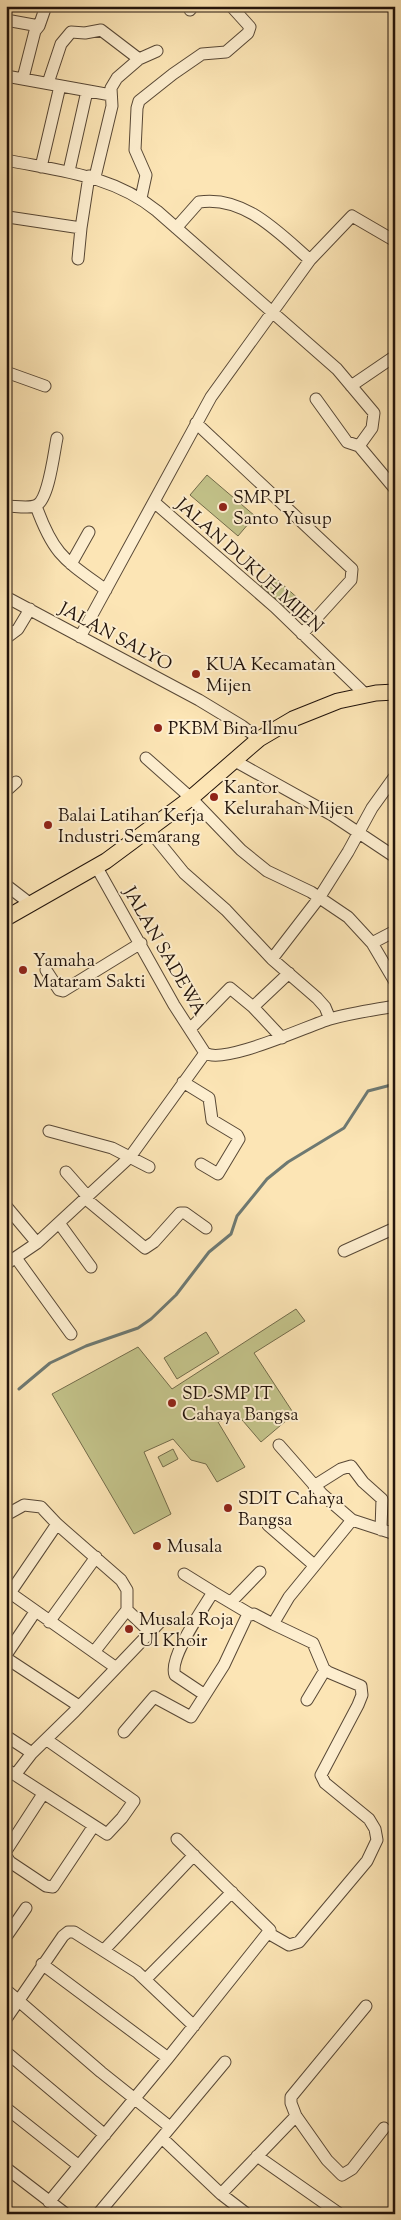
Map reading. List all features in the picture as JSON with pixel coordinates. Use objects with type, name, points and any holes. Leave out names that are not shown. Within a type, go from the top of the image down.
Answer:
[{"type":"main road","points":[[6,918],[32,905],[96,866],[149,830],[191,798],[259,739],[293,719],[319,708],[366,695],[395,692]]},
{"type":"street","points":[[23,78],[35,31],[46,6]]},
{"type":"street","points":[[141,198],[146,175],[135,150],[138,105],[142,98],[202,54],[226,52],[248,33],[250,27],[248,23],[231,6]]},
{"type":"street","points":[[6,20],[38,26]]},
{"type":"street","points":[[48,82],[61,44],[71,32],[85,33],[95,29],[101,30],[139,59]]},
{"type":"street","points":[[78,258],[81,228],[92,177],[112,106],[111,88],[117,78],[139,59],[157,51]]},
{"type":"street","points":[[6,76],[48,82],[111,95]]},
{"type":"street","points":[[41,167],[60,86]]},
{"type":"street","points":[[69,171],[87,91]]},
{"type":"street","points":[[6,160],[92,177],[141,198],[337,369],[374,413],[372,428],[359,446]]},
{"type":"street","points":[[176,228],[199,202],[215,200],[255,214],[310,260]]},
{"type":"street","name":"JALAN DUKUH MIJEN","points":[[80,637],[211,397],[310,260],[352,216],[395,241]]},
{"type":"street","points":[[8,217],[81,228]]},
{"type":"street","points":[[351,386],[395,356]]},
{"type":"street","points":[[6,372],[45,386]]},
{"type":"street","points":[[316,399],[347,442],[359,446],[395,489]]},
{"type":"street","points":[[196,423],[352,569],[351,580],[302,634]]},
{"type":"street","points":[[36,506],[46,492],[57,438]]},
{"type":"street","name":"JALAN DUKUH MIJEN","points":[[154,502],[302,634],[366,695]]},
{"type":"street","points":[[6,506],[36,506]]},
{"type":"street","points":[[36,506],[46,534],[63,559],[106,590]]},
{"type":"street","points":[[70,564],[89,532]]},
{"type":"street","name":"JALAN SALYO","points":[[6,597],[220,712],[259,739]]},
{"type":"street","points":[[6,638],[18,629],[30,609]]},
{"type":"street","points":[[146,758],[191,798],[241,850],[267,871],[319,898],[348,917],[372,943],[395,982]]},
{"type":"street","points":[[234,761],[332,815],[395,857]]},
{"type":"street","points":[[272,959],[319,898],[372,808],[395,776]]},
{"type":"street","points":[[6,791],[16,782]]},
{"type":"street","points":[[149,830],[184,873],[226,910],[272,959],[317,998],[330,1019]]},
{"type":"street","name":"JALAN SADEWA","points":[[96,866],[205,1053]]},
{"type":"street","points":[[6,885],[32,905]]},
{"type":"street","points":[[372,943],[395,931]]},
{"type":"street","points":[[46,970],[60,990],[63,991],[141,943]]},
{"type":"street","points":[[253,1007],[289,973]]},
{"type":"street","points":[[190,1030],[230,988],[253,1007],[282,1038]]},
{"type":"street","points":[[71,1334],[11,1261],[59,1223],[130,1157],[205,1053],[210,1055],[241,1051],[282,1038],[330,1019],[395,1006]]},
{"type":"street","points":[[183,1082],[209,1098],[212,1120],[237,1135],[239,1139],[218,1174],[201,1164]]},
{"type":"street","points":[[49,1130],[112,1148],[149,1167]]},
{"type":"street","points":[[66,1172],[87,1198],[123,1232],[145,1248],[154,1242],[180,1213],[186,1213],[206,1228]]},
{"type":"street","points":[[6,1206],[37,1242]]},
{"type":"street","points":[[59,1223],[91,1267]]},
{"type":"street","points":[[344,1251],[395,1228]]},
{"type":"street","points":[[280,1445],[314,1486],[352,1520],[395,1534]]},
{"type":"street","points":[[314,1486],[340,1469],[351,1466],[363,1482],[382,1499],[381,1530]]},
{"type":"street","points":[[6,1515],[18,1508],[30,1505],[41,1508],[126,1585],[127,1610],[94,1652]]},
{"type":"street","points":[[273,1624],[289,1598],[352,1520]]},
{"type":"street","points":[[57,1524],[8,1592],[115,1667]]},
{"type":"street","points":[[268,1525],[314,1566]]},
{"type":"street","points":[[49,1622],[96,1557]]},
{"type":"street","points":[[230,1602],[260,1572]]},
{"type":"street","points":[[184,1574],[250,1614],[313,1643],[325,1670],[356,1682],[363,1691],[358,1705],[325,1764],[322,1778],[369,1819],[375,1829],[377,1840],[368,1861],[299,1942],[289,1945],[268,1933]]},
{"type":"street","points":[[205,1695],[176,1677],[173,1667],[183,1643],[213,1592]]},
{"type":"street","points":[[127,1610],[150,1632]]},
{"type":"street","points":[[35,1612],[6,1656],[77,1709]]},
{"type":"street","points":[[124,1732],[154,1697],[191,1717],[217,1676],[250,1614]]},
{"type":"street","points":[[47,1740],[134,1801],[107,1834],[93,1827],[11,1772],[47,1740],[160,1622]]},
{"type":"street","points":[[6,1666],[77,1709]]},
{"type":"street","points":[[307,1700],[325,1670]]},
{"type":"street","points":[[6,1736],[32,1753]]},
{"type":"street","points":[[6,1851],[43,1794]]},
{"type":"street","points":[[6,1856],[10,1862],[46,1886],[53,1887],[93,1827]]},
{"type":"street","points":[[49,2202],[268,1933],[268,1926],[177,1839]]},
{"type":"street","points":[[104,1950],[194,1855]]},
{"type":"street","points":[[146,1979],[232,1892]]},
{"type":"street","points":[[6,1937],[26,1908]]},
{"type":"street","points":[[6,2019],[63,1936],[68,1932],[74,1932],[146,1979],[194,2026]]},
{"type":"street","points":[[42,1964],[168,2058]]},
{"type":"street","points":[[6,1990],[70,2047],[170,2127]]},
{"type":"street","points":[[366,2006],[291,2096],[291,2103],[296,2116],[327,2160],[341,2175],[346,2174],[352,2169],[384,2128]]},
{"type":"street","points":[[6,2052],[105,2134]]},
{"type":"street","points":[[98,2214],[225,2062]]},
{"type":"street","points":[[6,2108],[78,2165]]},
{"type":"street","points":[[221,2194],[296,2116]]},
{"type":"street","points":[[162,2138],[221,2194],[248,2214]]},
{"type":"street","points":[[258,2156],[340,2214]]},
{"type":"street","points":[[6,2168],[66,2214]]},
{"type":"green space","points":[[207,475],[255,516],[238,536],[190,495]]},
{"type":"green space","points":[[271,574],[302,602],[292,613],[261,586]]},
{"type":"green space","points":[[296,1309],[305,1321],[254,1353],[294,1414],[261,1442],[237,1414],[218,1422],[245,1467],[217,1482],[206,1464],[191,1460],[173,1439],[144,1452],[171,1514],[134,1534],[52,1394],[138,1347],[172,1389]]},
{"type":"green space","points":[[206,1332],[219,1353],[177,1379],[164,1358]]},
{"type":"green space","points":[[173,1449],[178,1459],[163,1467],[158,1457]]},
{"type":"waterway","points":[[19,1389],[50,1363],[86,1346],[138,1328],[151,1319],[176,1295],[209,1252],[231,1234],[237,1216],[267,1179],[288,1162],[344,1128],[368,1091],[395,1084]]},
{"type":"place","name":"SMP PL Santo Yusup","points":[[223,507]]},
{"type":"place","name":"KUA Kecamatan Mijen","points":[[196,674]]},
{"type":"place","name":"PKBM Bina Ilmu","points":[[158,728]]},
{"type":"place","name":"Kantor Kelurahan Mijen","points":[[214,797]]},
{"type":"place","name":"Balai Latihan Kerja Industri Semarang","points":[[48,825]]},
{"type":"place","name":"Yamaha Mataram Sakti","points":[[23,970]]},
{"type":"place","name":"SD-SMP IT Cahaya Bangsa","points":[[172,1403]]},
{"type":"place","name":"SDIT Cahaya Bangsa","points":[[228,1508]]},
{"type":"place","name":"Musala","points":[[157,1546]]},
{"type":"place","name":"Musala Roja Ul Khoir","points":[[129,1629]]}]
